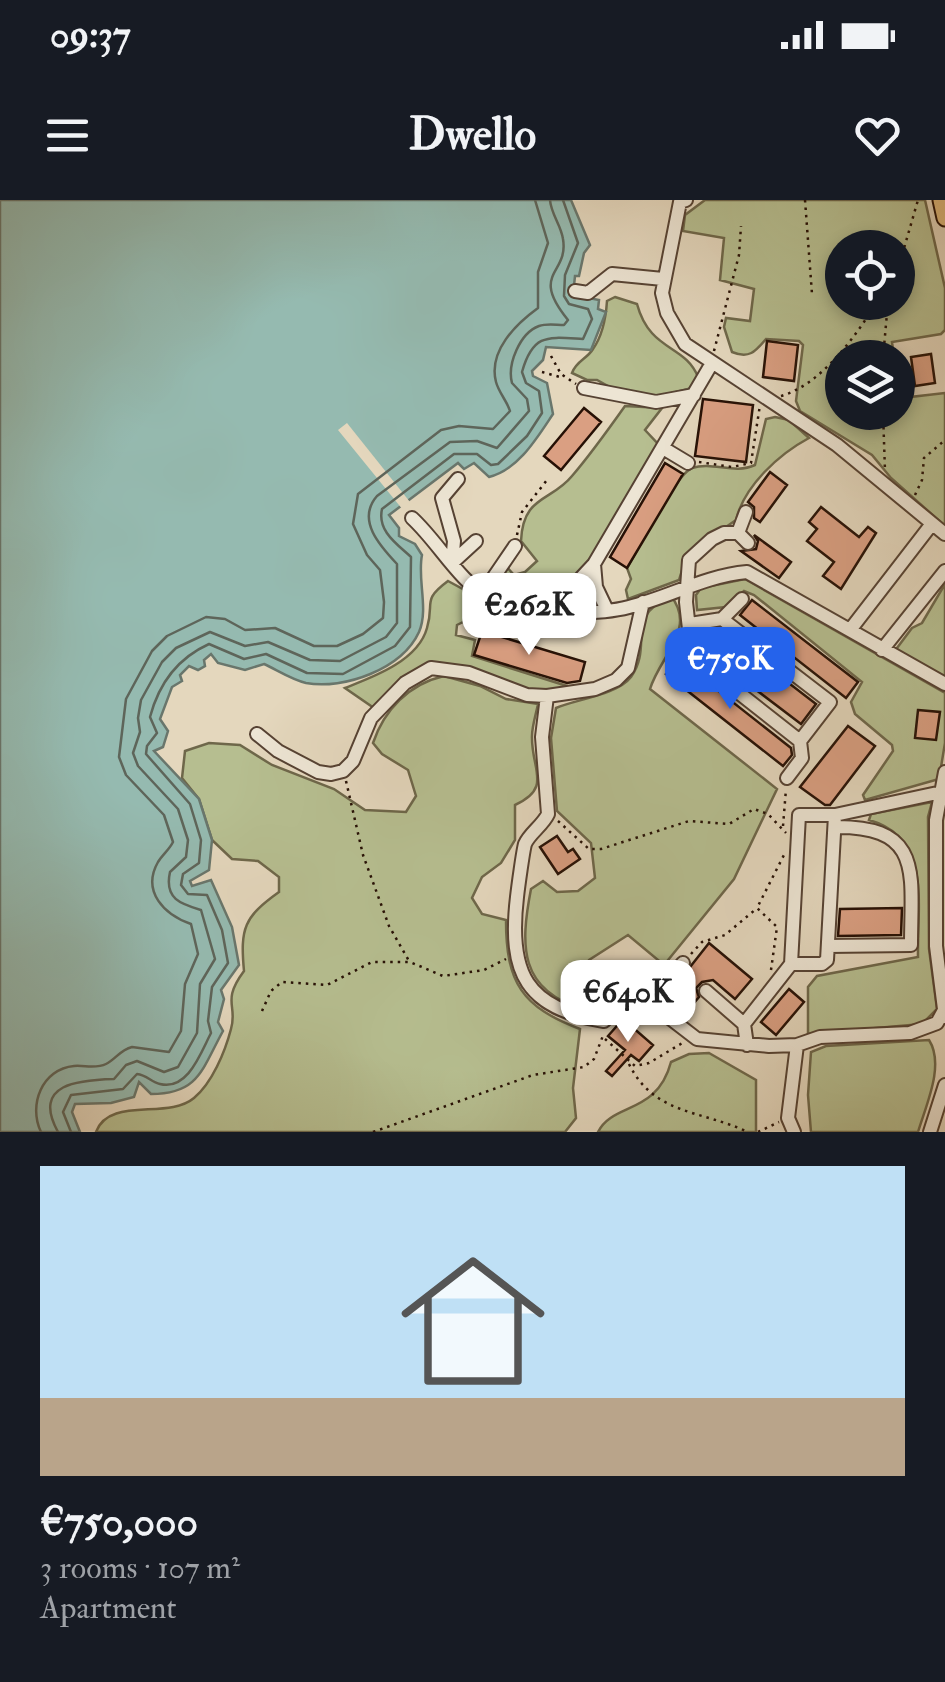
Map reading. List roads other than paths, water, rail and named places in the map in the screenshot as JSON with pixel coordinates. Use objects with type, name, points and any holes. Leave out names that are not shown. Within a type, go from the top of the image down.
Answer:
[{"type":"main road","points":[[941,200],[945,218]]},
{"type":"street","points":[[686,200],[680,202],[662,294],[673,326],[685,344],[885,482],[931,526],[945,534]]},
{"type":"street","points":[[574,291],[588,292],[612,274],[663,279]]},
{"type":"street","points":[[559,612],[568,592],[594,564],[712,363]]},
{"type":"street","points":[[584,388],[656,402],[694,395]]},
{"type":"street","points":[[663,448],[688,463]]},
{"type":"street","points":[[452,563],[454,540],[442,498],[458,479]]},
{"type":"street","points":[[746,512],[743,538],[724,533],[690,560],[686,602],[692,656],[800,740]]},
{"type":"street","points":[[412,518],[483,594],[521,610],[627,608],[720,574],[747,572],[945,684]]},
{"type":"street","points":[[850,630],[931,526]]},
{"type":"street","points":[[452,563],[476,541]]},
{"type":"street","points":[[483,594],[515,546]]},
{"type":"street","points":[[594,564],[596,587],[606,608]]},
{"type":"street","points":[[882,650],[945,570]]},
{"type":"street","points":[[690,624],[722,620],[742,599]]},
{"type":"street","points":[[257,734],[278,752],[318,772],[342,771],[352,761],[370,718],[405,683],[431,668],[469,673],[510,691],[548,696],[595,689],[616,680],[628,668],[643,602]]},
{"type":"street","points":[[722,620],[830,702],[800,740],[802,758],[786,778]]},
{"type":"street","points":[[548,696],[542,737],[548,814],[525,844],[514,929],[516,954],[534,995],[562,1012],[604,1021],[622,1005],[650,1002],[683,963]]},
{"type":"street","points":[[650,1002],[697,1039],[747,1045],[797,1045],[820,1037],[926,1030],[936,1023],[944,1006],[936,946],[936,820],[945,772]]},
{"type":"street","points":[[835,821],[943,793]]},
{"type":"street","points":[[744,1024],[791,964],[799,816],[879,829],[903,850],[910,870],[911,944],[828,946]]},
{"type":"street","points":[[791,964],[822,964],[827,960],[835,821]]},
{"type":"street","points":[[706,991],[744,1024],[747,1045]]},
{"type":"street","points":[[794,1132],[788,1118],[797,1045]]},
{"type":"street","points":[[930,1132],[945,1085]]},
{"type":"water","points":[[0,200],[571,200],[590,245],[579,276],[575,276],[573,295],[599,300],[598,309],[606,312],[591,350],[546,347],[543,360],[532,371],[533,376],[547,383],[553,414],[518,460],[489,477],[474,463],[464,469],[458,463],[389,515],[399,528],[399,536],[415,544],[422,555],[422,623],[400,657],[354,680],[321,684],[301,682],[264,664],[245,670],[218,663],[211,654],[204,660],[205,666],[198,670],[189,666],[180,675],[182,681],[172,687],[160,719],[168,731],[163,747],[154,751],[199,799],[212,840],[209,870],[190,881],[192,886],[211,880],[232,927],[239,965],[221,990],[224,999],[218,1022],[223,1031],[197,1077],[180,1090],[167,1093],[151,1094],[139,1082],[134,1097],[111,1103],[75,1104],[72,1112],[80,1132],[0,1132]]}]
